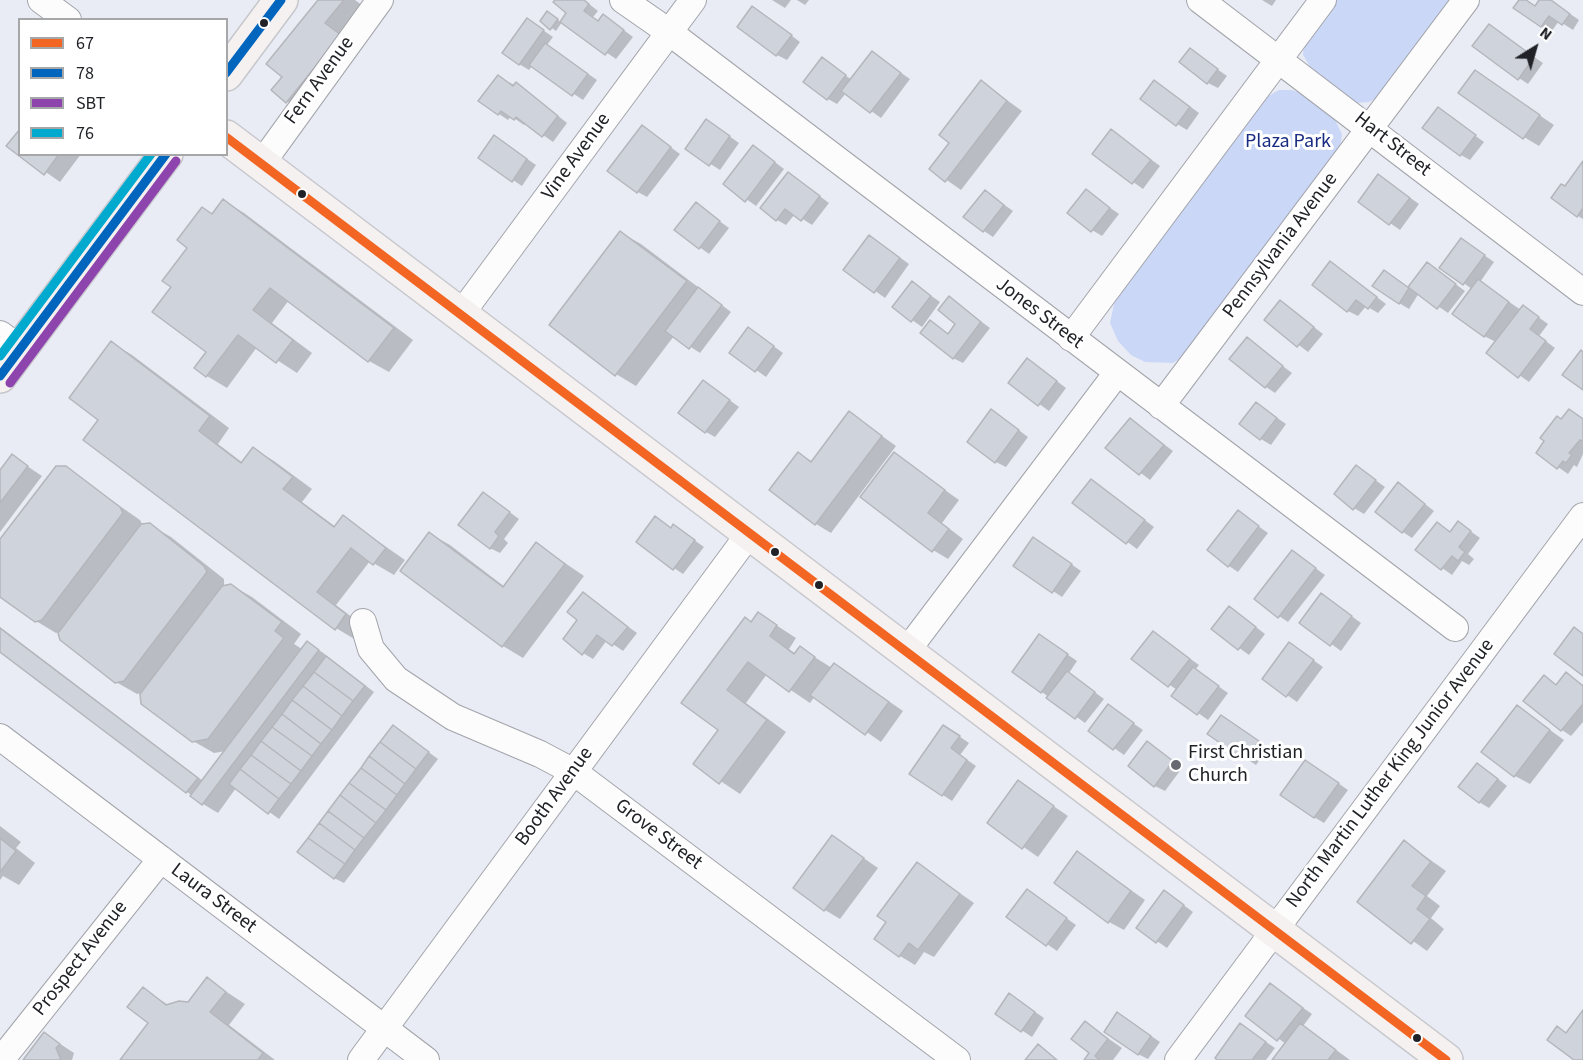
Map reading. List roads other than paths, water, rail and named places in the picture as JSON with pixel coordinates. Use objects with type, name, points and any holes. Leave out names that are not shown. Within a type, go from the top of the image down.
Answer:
[{"type":"main road","points":[[228,71],[281,0]]},
{"type":"main road","points":[[228,138],[1446,1060]]},
{"type":"main road","points":[[0,376],[10,341],[164,156]]},
{"type":"street","points":[[41,0],[65,18]]},
{"type":"street","name":"Fern Avenue","points":[[262,163],[380,0]]},
{"type":"street","name":"Jones Street","points":[[623,0],[669,32],[1455,628]]},
{"type":"street","name":"Vine Avenue","points":[[461,314],[693,0]]},
{"type":"street","name":"Hart Street","points":[[1200,0],[1583,292]]},
{"type":"street","points":[[1071,338],[1323,0]]},
{"type":"street","name":"Pennsylvania Avenue","points":[[1161,406],[1466,0]]},
{"type":"street","points":[[906,652],[1117,373]]},
{"type":"street","name":"North Martin Luther King Junior Avenue","points":[[1178,1060],[1583,516]]},
{"type":"street","name":"Booth Avenue","points":[[361,1060],[749,534]]},
{"type":"street","name":"Grove Street","points":[[363,622],[371,649],[396,679],[453,717],[540,754],[574,772],[957,1060]]},
{"type":"street","name":"Laura Street","points":[[0,737],[426,1060]]},
{"type":"street","name":"Prospect Avenue","points":[[1,1060],[160,859]]},
{"type":"place","name":"First Christian Church","points":[[1176,765]]},
{"type":"park label","name":"Plaza Park","points":[[1288,143]]}]
